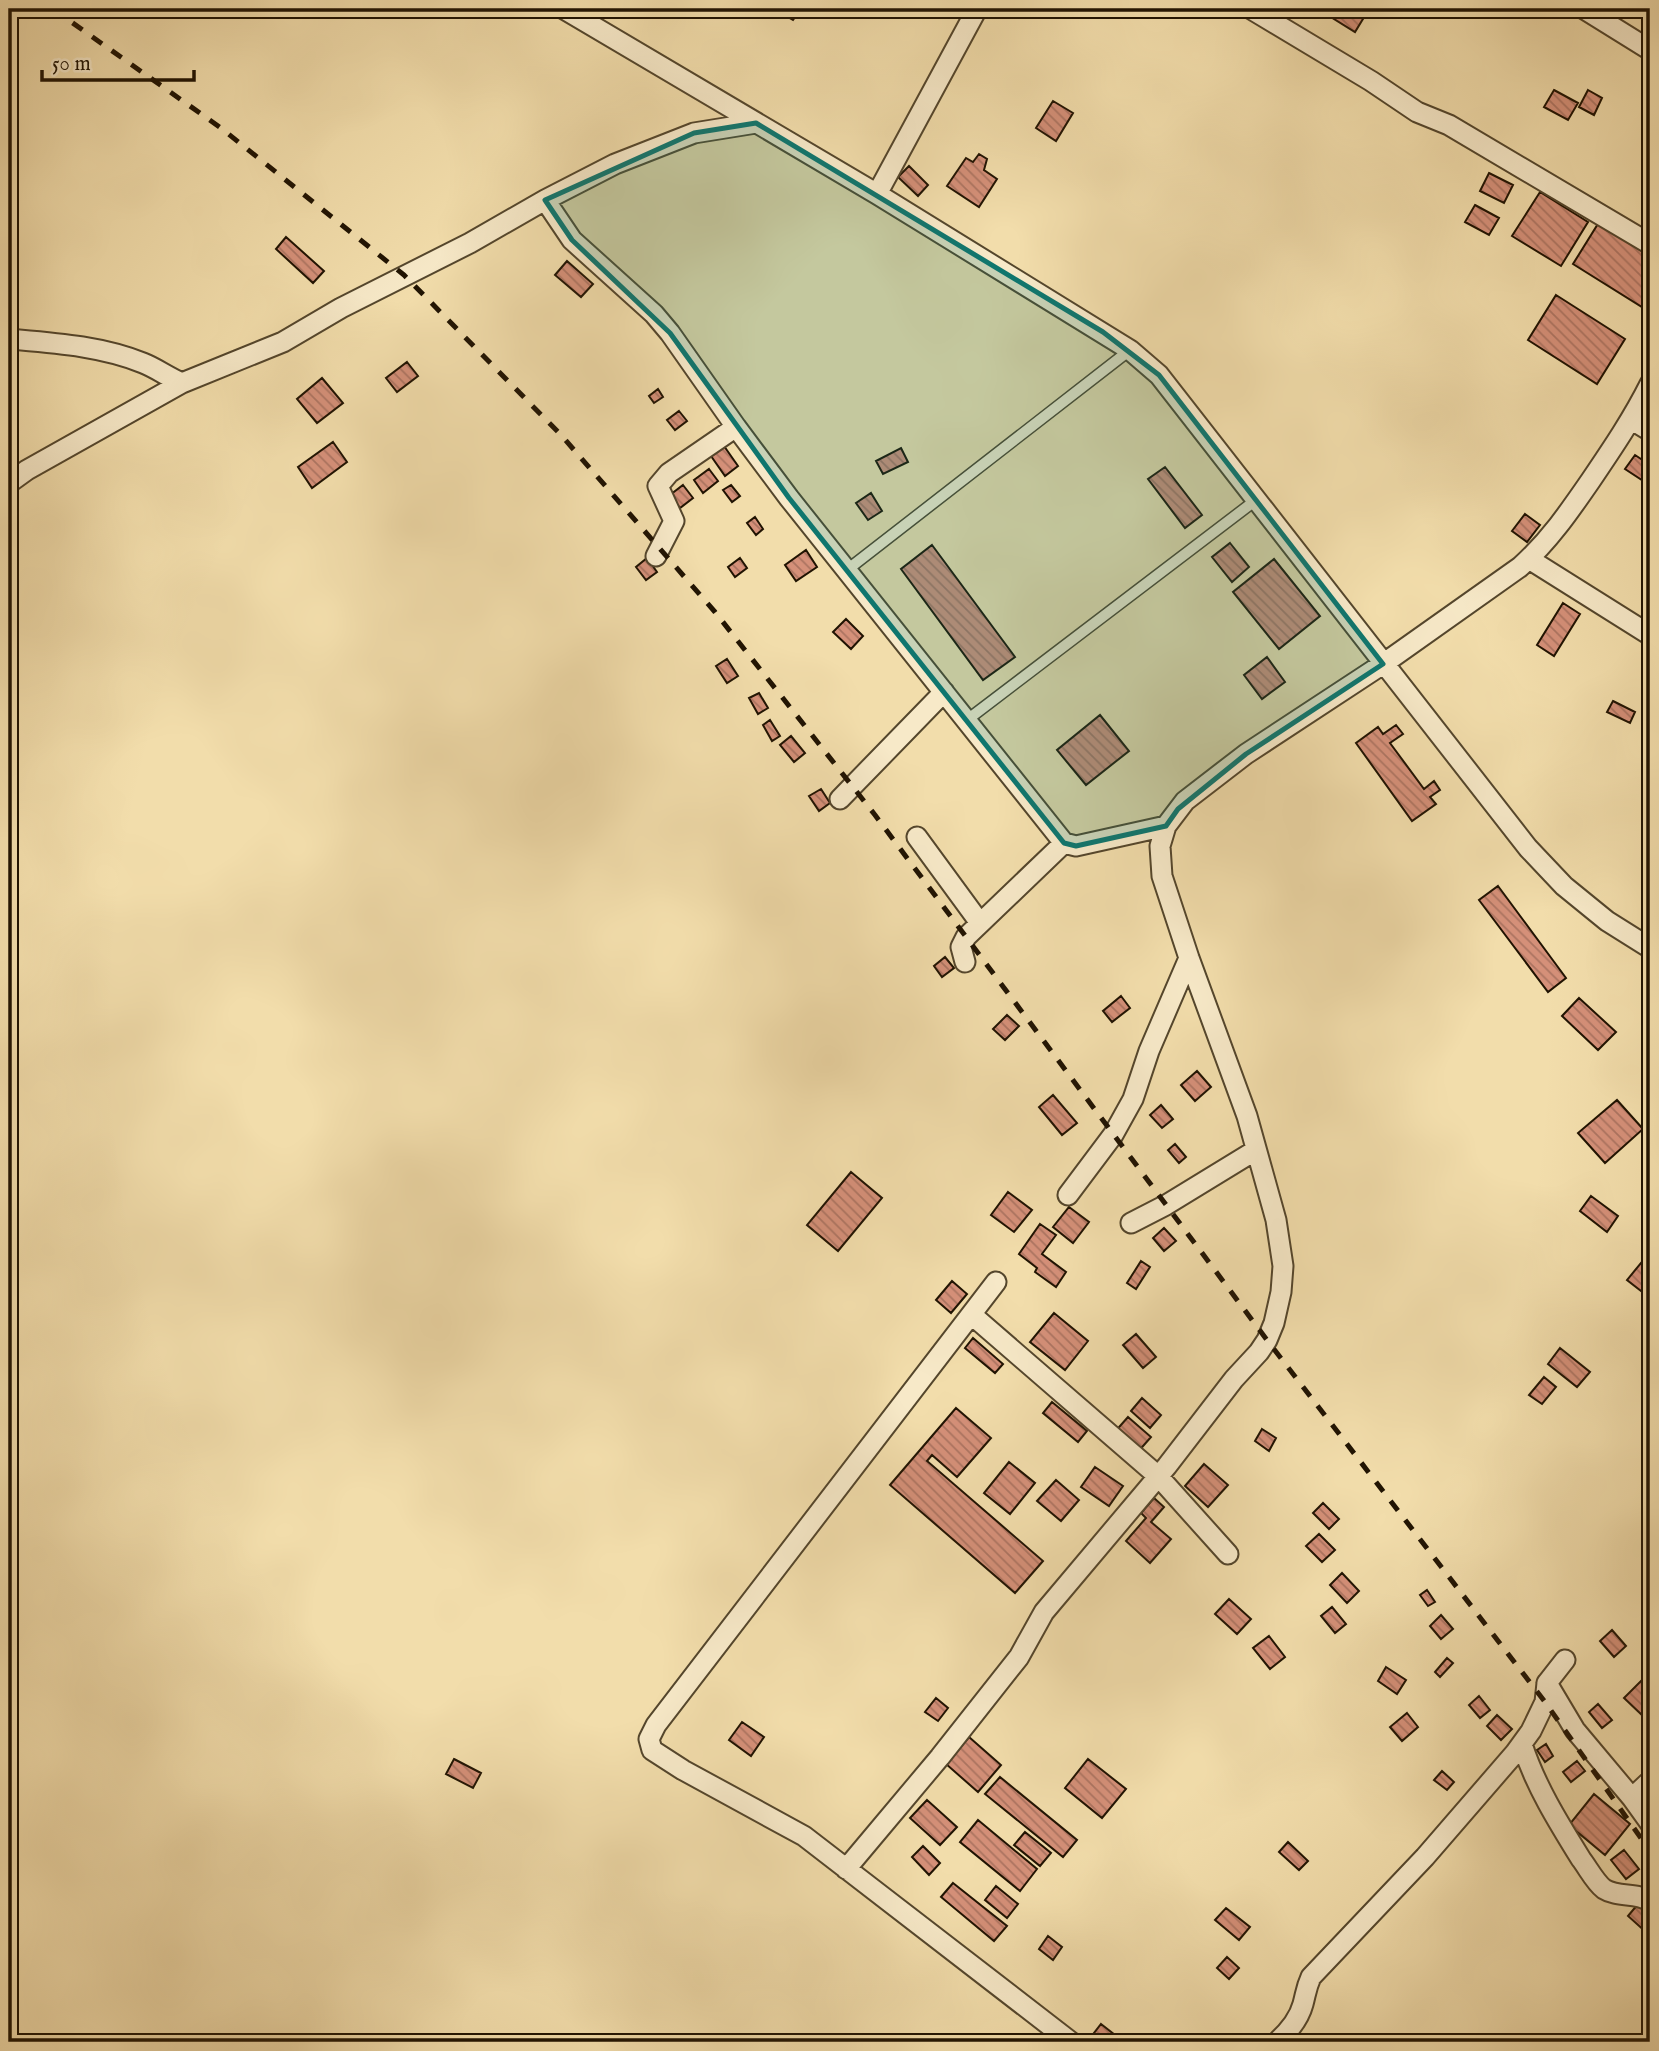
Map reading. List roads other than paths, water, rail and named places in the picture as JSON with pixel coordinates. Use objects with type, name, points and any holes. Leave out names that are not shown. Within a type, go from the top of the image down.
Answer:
[{"type":"street","points":[[564,9],[877,194],[1130,350],[1159,375],[1528,848],[1564,886],[1607,921],[1650,948]]},
{"type":"street","points":[[877,194],[977,9]]},
{"type":"street","points":[[1251,9],[1417,111],[1449,125],[1650,244]]},
{"type":"street","points":[[1584,9],[1650,50]]},
{"type":"street","points":[[9,483],[27,470],[181,383],[283,342],[341,308],[470,243],[615,164],[694,133],[757,123]]},
{"type":"street","points":[[545,200],[572,240],[654,314],[736,427],[1064,843],[1076,846],[1166,826]]},
{"type":"street","points":[[9,339],[63,344],[125,356],[147,364],[181,383]]},
{"type":"street","points":[[846,1869],[1019,1657],[1044,1612],[1259,1352],[1274,1323],[1283,1266],[1276,1220],[1247,1116],[1162,876],[1160,846],[1166,826],[1185,801],[1246,754],[1383,664],[1530,559],[1560,525],[1632,420],[1650,384]]},
{"type":"street","points":[[1632,420],[1650,431]]},
{"type":"street","points":[[656,556],[674,521],[658,486],[669,473],[736,427]]},
{"type":"street","points":[[1530,559],[1650,635]]},
{"type":"street","points":[[840,799],[944,692]]},
{"type":"street","points":[[916,837],[980,923]]},
{"type":"street","points":[[965,962],[961,953],[962,943],[1064,843]]},
{"type":"street","points":[[1068,1195],[1113,1135],[1133,1099],[1149,1051],[1189,957]]},
{"type":"street","points":[[1131,1223],[1166,1205],[1256,1150]]},
{"type":"street","points":[[996,1282],[656,1726],[649,1739],[652,1750],[682,1770],[804,1836],[1071,2042]]},
{"type":"street","points":[[972,1315],[1158,1476],[1228,1554]]},
{"type":"street","points":[[1277,2042],[1288,2032],[1303,2006],[1304,1990],[1311,1977],[1425,1857],[1522,1744],[1545,1702],[1547,1683],[1565,1660]]},
{"type":"street","points":[[1547,1683],[1575,1730],[1650,1823]]},
{"type":"street","points":[[1522,1744],[1555,1818],[1592,1875],[1605,1889],[1646,1898],[1650,1902]]},
{"type":"street","points":[[1632,1798],[1650,1781]]},
{"type":"lane","points":[[847,570],[1130,350]]},
{"type":"lane","points":[[967,720],[1255,500]]},
{"type":"railway","points":[[53,9],[221,128],[404,275],[561,435],[715,612],[875,815],[1267,1340],[1545,1702],[1650,1851]]}]
